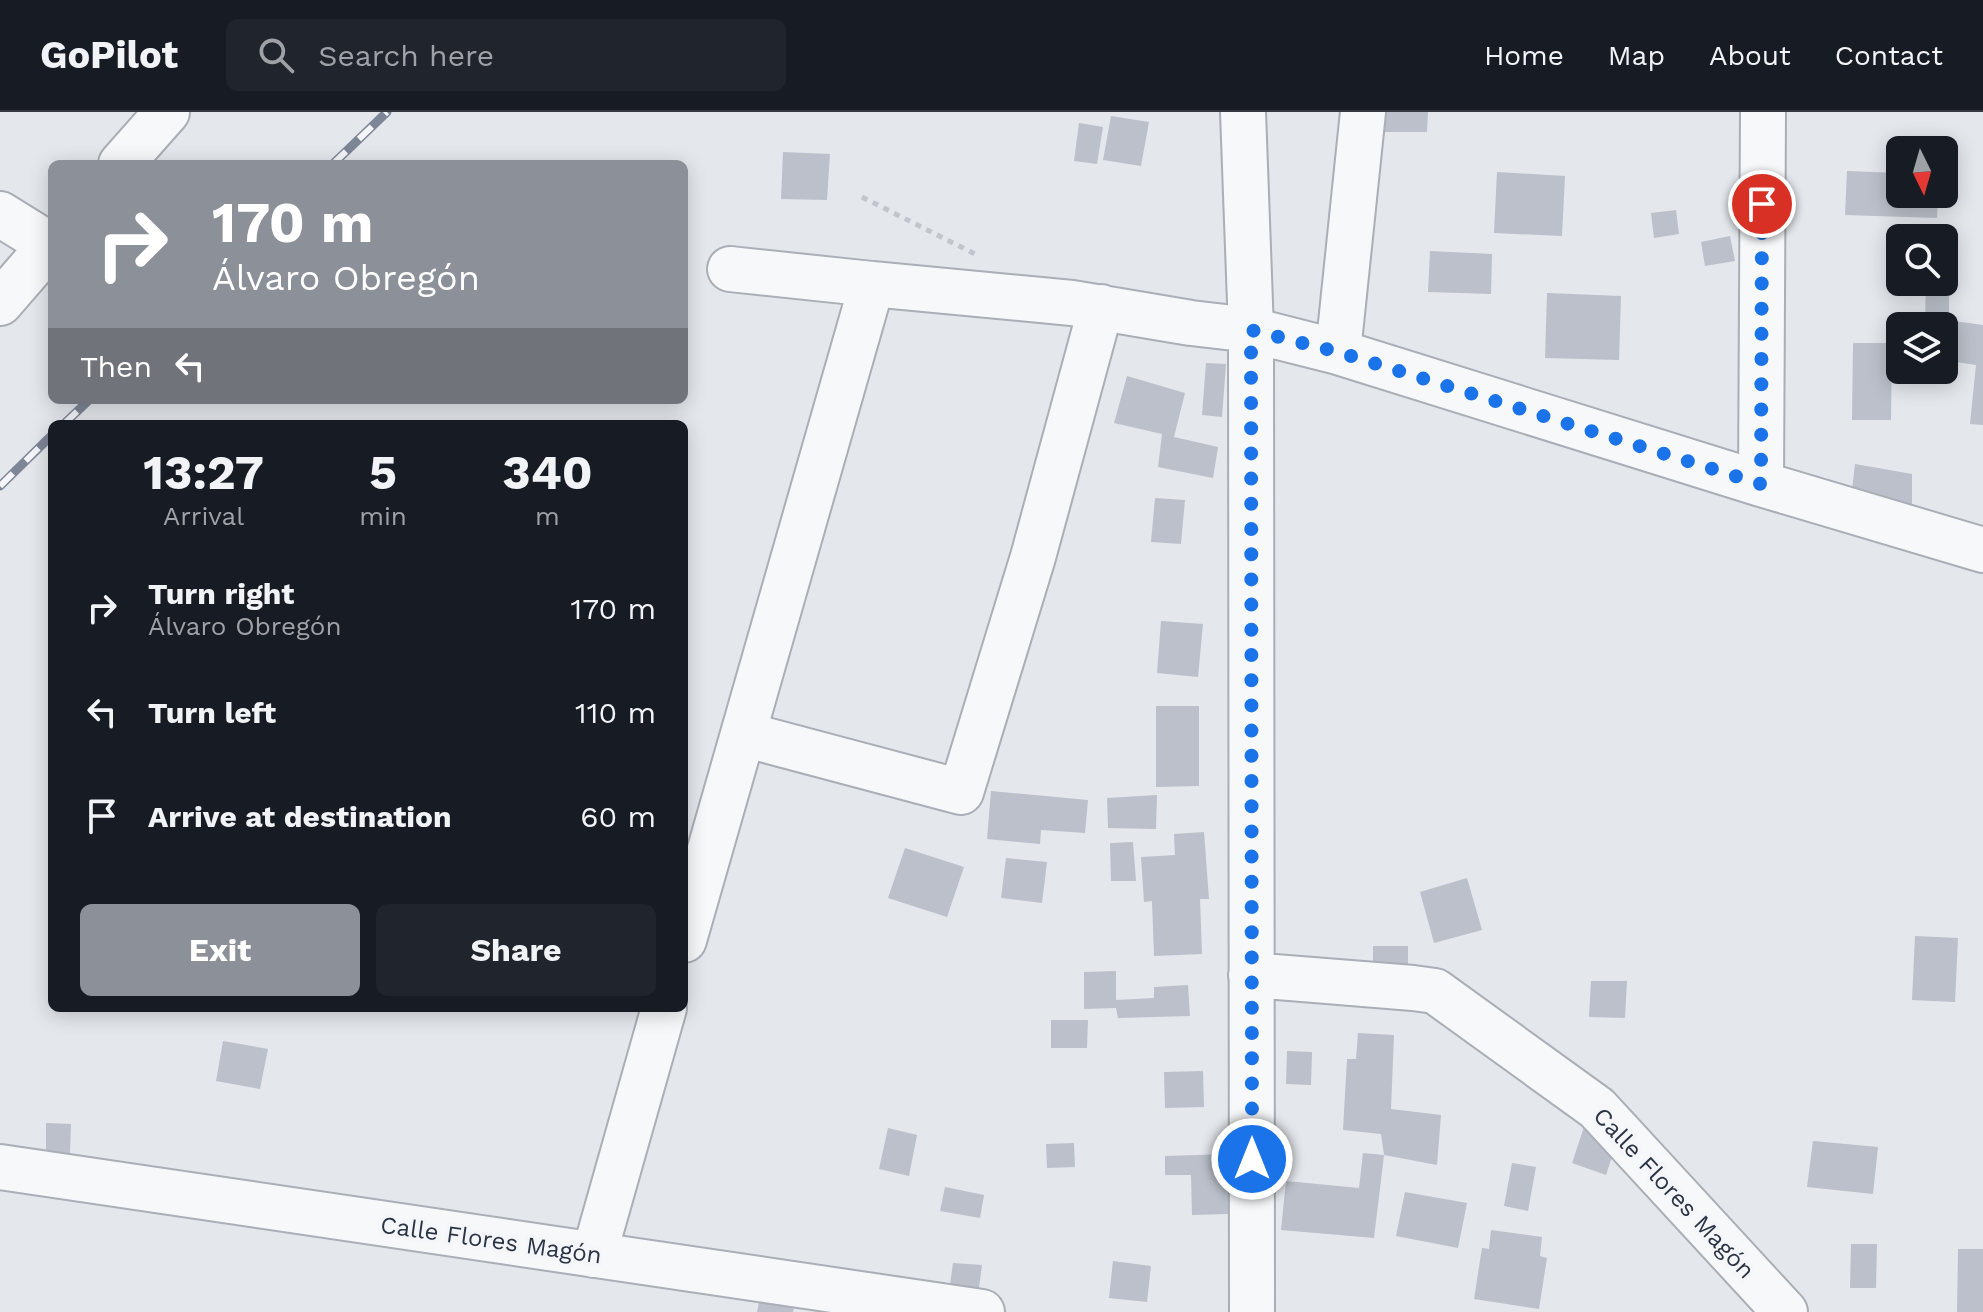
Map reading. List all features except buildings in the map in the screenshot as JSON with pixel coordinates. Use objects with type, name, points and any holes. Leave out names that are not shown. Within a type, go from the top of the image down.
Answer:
[{"type":"street","points":[[125,160],[167,112]]},
{"type":"street","points":[[1243,112],[1251,330],[1252,1312]]},
{"type":"street","points":[[1338,352],[1363,112]]},
{"type":"street","points":[[1761,484],[1763,112]]},
{"type":"street","points":[[0,214],[48,242]]},
{"type":"street","points":[[0,303],[48,247]]},
{"type":"street","points":[[730,269],[1057,301],[1251,330],[1338,352],[1983,550]]},
{"type":"street","points":[[688,926],[872,284]]},
{"type":"street","points":[[743,734],[961,792],[1033,557],[1101,307]]},
{"type":"street","name":"Calle Flores Magón","points":[[1251,975],[1435,991],[1597,1108],[1785,1312]]},
{"type":"street","points":[[594,1255],[663,1012]]},
{"type":"street","name":"Calle Flores Magón","points":[[0,1167],[982,1312]]},
{"type":"path","points":[[862,197],[976,254]]},
{"type":"railway","points":[[337,160],[387,112]]},
{"type":"railway","points":[[68,420],[85,404]]},
{"type":"railway","points":[[0,486],[48,439]]},
{"type":"route","points":[[1252,1159],[1251,330],[1338,352],[1761,484],[1762,204]]}]
